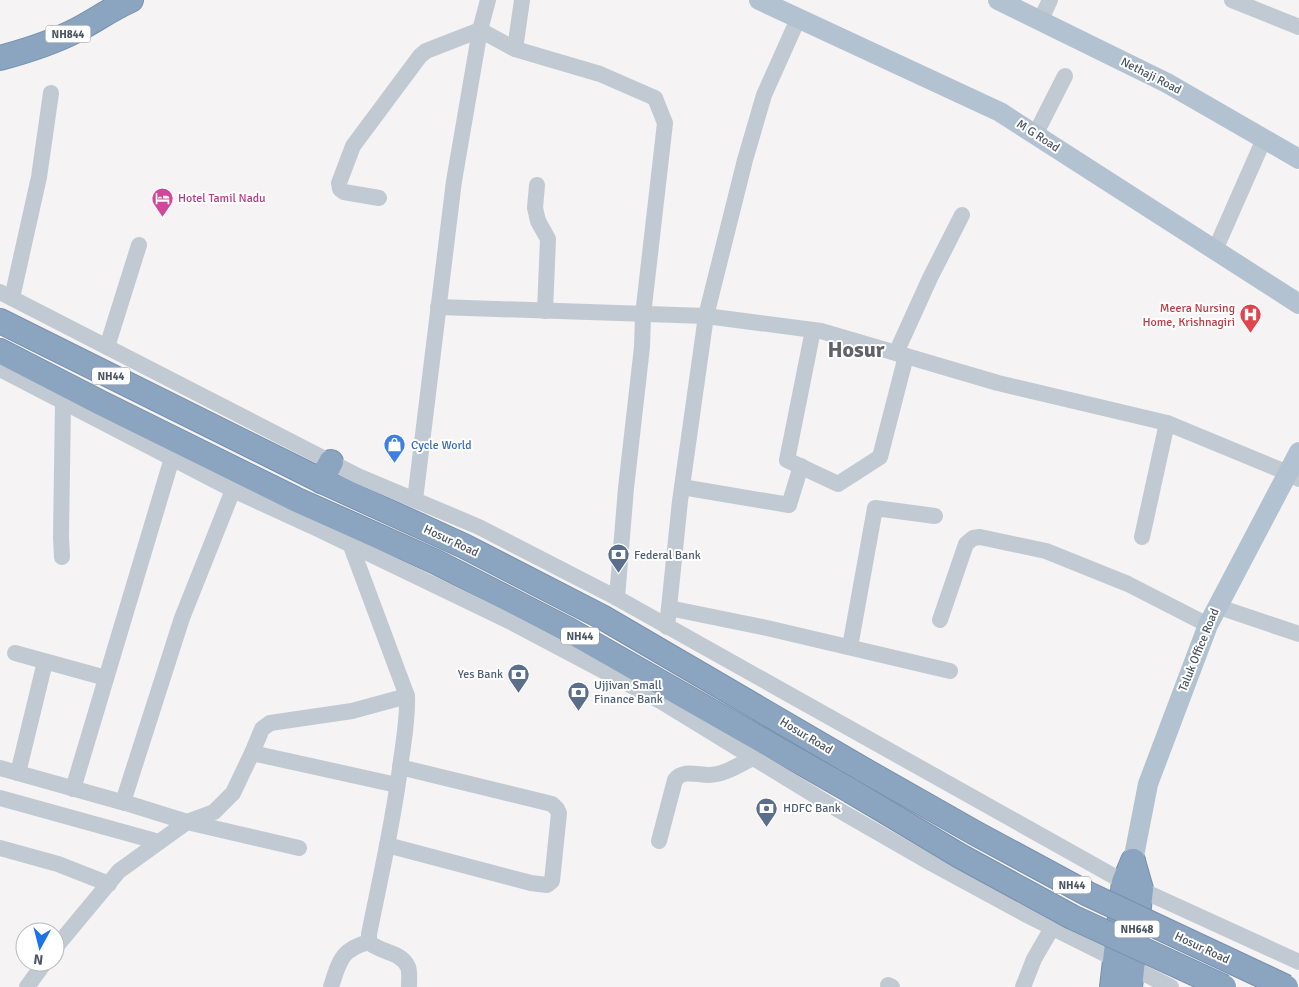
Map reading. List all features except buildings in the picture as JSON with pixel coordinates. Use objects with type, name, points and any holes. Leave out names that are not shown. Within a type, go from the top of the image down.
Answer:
[{"type":"highway","name":"NH844","points":[[0,58],[33,49],[76,30],[114,3]]},
{"type":"highway","name":"NH44","points":[[0,321],[326,476]]},
{"type":"highway","name":"NH44","points":[[0,351],[294,505]]},
{"type":"highway","name":"Hosur Road","points":[[326,476],[602,617],[864,770],[1088,894],[1286,987]]},
{"type":"highway","name":"Hosur Road","points":[[294,505],[436,562],[567,629],[851,791],[960,856],[1072,916],[1224,987]]},
{"type":"highway","name":"NH648","points":[[1112,987],[1127,972],[1133,878]]},
{"type":"main road","name":"M G Road","points":[[759,0],[1000,112],[1299,304]]},
{"type":"main road","name":"Nethaji Road","points":[[998,0],[1167,83],[1299,159]]},
{"type":"main road","name":"Taluk Office Road","points":[[1133,878],[1148,784],[1208,625],[1216,606],[1293,476],[1299,452]]},
{"type":"street","points":[[415,500],[454,181],[480,30],[488,0]]},
{"type":"street","points":[[515,49],[522,0]]},
{"type":"street","points":[[1040,21],[1050,0]]},
{"type":"street","points":[[1232,0],[1299,28]]},
{"type":"street","points":[[667,626],[682,487],[706,316],[745,160],[764,95],[798,19]]},
{"type":"street","points":[[379,198],[344,192],[340,189],[339,183],[353,146],[420,56],[426,51],[480,30],[515,49],[600,74],[655,98],[665,123],[643,314],[642,348],[626,488],[617,598]]},
{"type":"street","points":[[1035,135],[1065,76]]},
{"type":"street","points":[[51,93],[39,177],[6,295],[107,347],[326,476],[358,476],[479,527],[617,598],[1133,878],[1299,962]]},
{"type":"street","points":[[1215,250],[1264,139]]},
{"type":"street","points":[[537,185],[534,208],[538,221],[548,239],[545,311]]},
{"type":"street","points":[[813,330],[787,460],[838,484],[880,457],[901,354],[930,278],[962,215]]},
{"type":"street","points":[[107,347],[139,245]]},
{"type":"street","points":[[438,307],[706,316],[821,331],[998,383],[1167,423],[1293,476]]},
{"type":"street","points":[[0,369],[233,490],[294,505],[351,546],[510,621],[662,702],[930,863],[1052,928],[1127,972],[1171,987]]},
{"type":"street","points":[[62,557],[63,402]]},
{"type":"street","points":[[1142,537],[1167,423]]},
{"type":"street","points":[[73,789],[172,458]]},
{"type":"street","points":[[682,487],[790,505],[801,466]]},
{"type":"street","points":[[125,803],[123,802],[182,618],[233,490]]},
{"type":"street","points":[[850,647],[875,508],[935,516]]},
{"type":"street","points":[[940,620],[966,544],[973,538],[980,537],[1046,551],[1128,584],[1208,625]]},
{"type":"street","points":[[351,546],[407,696],[407,716],[397,786],[368,942]]},
{"type":"street","points":[[1216,606],[1299,634]]},
{"type":"street","points":[[669,608],[767,628],[950,671]]},
{"type":"street","points":[[14,653],[106,678]]},
{"type":"street","points":[[18,773],[46,662]]},
{"type":"street","points":[[65,936],[119,871],[187,822],[214,812],[232,792],[262,729],[270,723],[352,711],[407,696]]},
{"type":"street","points":[[252,753],[397,786]]},
{"type":"street","points":[[659,841],[678,775],[684,773],[710,775],[719,773],[754,758]]},
{"type":"street","points":[[387,845],[531,883],[547,885],[552,881],[559,814],[552,804],[400,767]]},
{"type":"street","points":[[0,768],[187,822],[299,848]]},
{"type":"street","points":[[0,798],[159,842]]},
{"type":"street","points":[[0,848],[58,864],[109,884]]},
{"type":"street","points":[[1023,987],[1034,959],[1052,928]]},
{"type":"street","points":[[331,987],[338,963],[344,955],[355,946],[368,942]]},
{"type":"street","points":[[368,942],[400,957],[408,968],[409,987]]},
{"type":"street","points":[[27,987],[38,972]]},
{"type":"place","name":"Hotel Tamil Nadu","points":[[162,217]]},
{"type":"place","name":"Meera Nursing Home, Krishnagiri","points":[[1251,334]]},
{"type":"place","name":"Cycle World","points":[[395,464]]},
{"type":"place","name":"Federal Bank","points":[[618,574]]},
{"type":"place","name":"Yes Bank","points":[[519,693]]},
{"type":"place","name":"Ujjivan Small Finance Bank","points":[[578,711]]},
{"type":"place","name":"HDFC Bank","points":[[767,827]]},
{"type":"district","name":"Hosur","points":[[856,349]]}]
